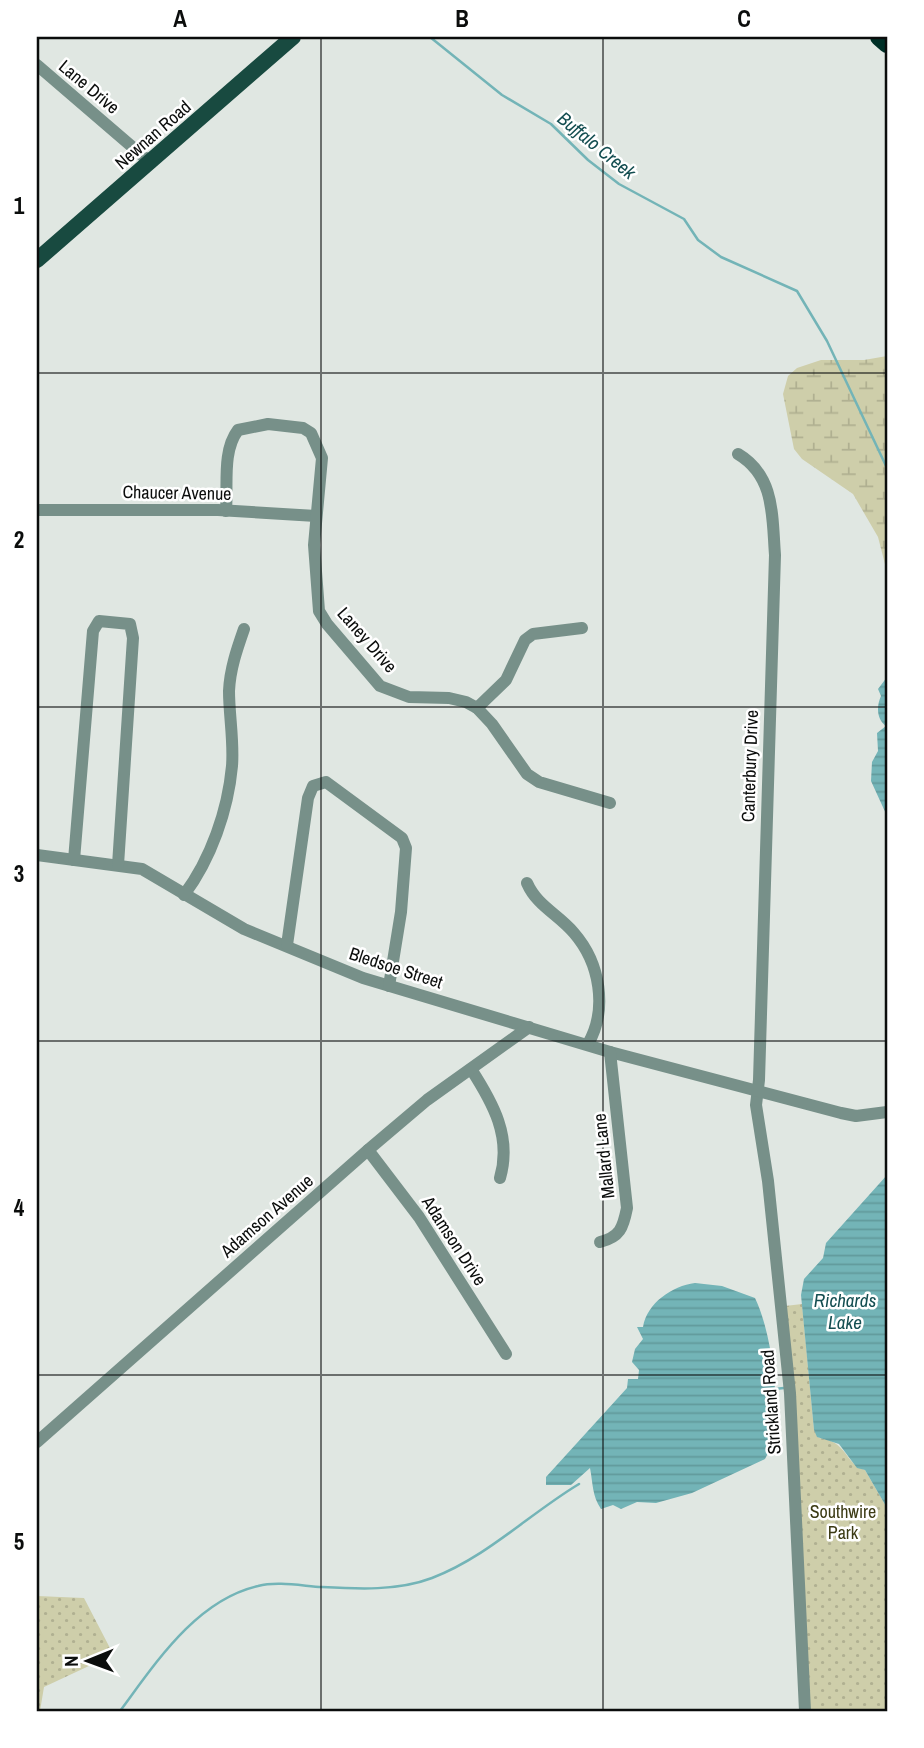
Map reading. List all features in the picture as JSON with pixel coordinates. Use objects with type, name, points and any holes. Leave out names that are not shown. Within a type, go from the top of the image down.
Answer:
[{"type":"highway","points":[[879,37],[887,44]]},
{"type":"main road","name":"Newnan Road","points":[[37,260],[293,37]]},
{"type":"street","name":"Lane Drive","points":[[37,65],[151,163]]},
{"type":"street","name":"Laney Drive","points":[[226,511],[232,439],[238,430],[268,424],[303,428],[311,433],[322,458],[316,516],[316,597],[327,624],[380,685],[392,693],[409,697],[449,698],[477,708]]},
{"type":"street","name":"Canterbury Drive","points":[[738,454],[753,463],[764,479],[771,500],[775,555],[757,1091]]},
{"type":"street","name":"Chaucer Avenue","points":[[37,510],[226,511],[316,516]]},
{"type":"street","points":[[74,860],[93,631],[99,621],[130,624],[133,638],[118,865]]},
{"type":"street","points":[[582,628],[533,634],[525,640],[506,680],[477,708],[492,724],[527,774],[539,782],[610,803]]},
{"type":"street","points":[[184,895],[200,874],[227,793],[232,764],[231,673],[244,629]]},
{"type":"street","points":[[287,945],[308,798],[313,786],[327,782],[401,838],[406,848],[401,912],[389,986]]},
{"type":"street","name":"Bledsoe Street","points":[[37,855],[142,869],[241,928],[389,986],[610,1052],[757,1091],[856,1116],[887,1112]]},
{"type":"street","points":[[527,883],[533,898],[573,932],[593,968],[599,993],[598,1018],[589,1044]]},
{"type":"street","name":"Adamson Avenue","points":[[37,1442],[368,1150],[529,1027]]},
{"type":"street","name":"Mallard Lane","points":[[600,1242],[614,1238],[623,1227],[626,1208],[610,1052]]},
{"type":"street","points":[[471,1069],[499,1118],[505,1145],[500,1178]]},
{"type":"street","name":"Strickland Road","points":[[757,1091],[756,1105],[768,1181],[790,1393],[806,1711]]},
{"type":"street","name":"Adamson Drive","points":[[368,1150],[419,1217],[506,1354]]},
{"type":"green space","points":[[887,356],[887,572],[878,537],[853,494],[802,459],[794,449],[783,394],[788,376],[797,368],[821,360],[864,360]]},
{"type":"green space","name":"Southwire Park","points":[[802,1304],[814,1430],[819,1438],[836,1444],[853,1463],[865,1470],[887,1508],[887,1711],[809,1711],[785,1306]]},
{"type":"green space","points":[[37,1596],[84,1598],[111,1650],[106,1658],[44,1687],[40,1711],[37,1711]]},
{"type":"water","points":[[887,677],[887,816],[871,781],[872,762],[878,751],[877,733],[886,726],[878,713],[881,696],[878,689]]},
{"type":"water","name":"Richards Lake","points":[[887,1175],[887,1508],[865,1470],[857,1468],[839,1444],[817,1437],[814,1430],[801,1295],[804,1279],[823,1258],[826,1243]]},
{"type":"water","points":[[695,1283],[722,1286],[755,1298],[761,1313],[771,1355],[776,1402],[775,1424],[765,1459],[692,1493],[656,1503],[637,1502],[621,1509],[613,1505],[601,1509],[594,1494],[590,1468],[571,1485],[546,1485],[546,1477],[627,1388],[628,1379],[638,1379],[639,1370],[632,1362],[635,1349],[643,1339],[637,1327],[643,1327],[650,1310],[662,1297]]},
{"type":"waterway","name":"Buffalo Creek","points":[[430,37],[502,95],[551,124],[588,160],[619,184],[684,219],[698,240],[721,257],[797,291],[827,341],[887,468]]},
{"type":"waterway","points":[[774,1389],[784,1388]]},
{"type":"waterway","points":[[120,1711],[179,1636],[196,1619],[236,1593],[273,1584],[336,1588],[392,1587],[432,1578],[471,1559],[579,1484]]}]
